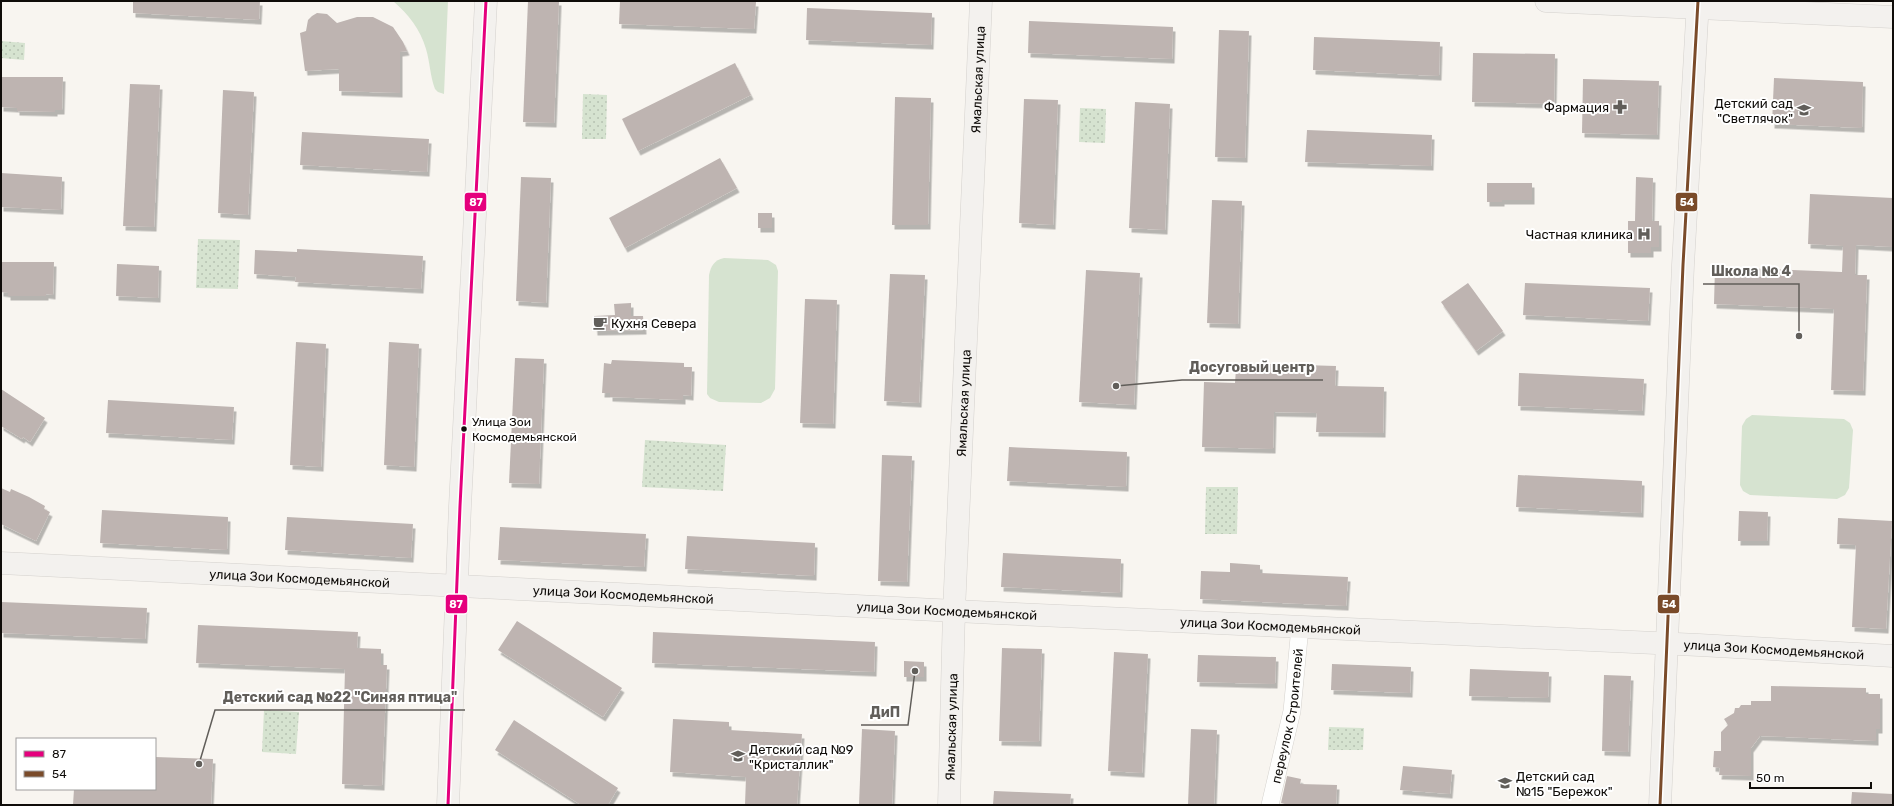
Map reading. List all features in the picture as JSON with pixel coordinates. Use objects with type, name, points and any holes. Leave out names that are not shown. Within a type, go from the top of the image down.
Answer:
[{"type":"street","points":[[448,805],[456,586],[486,1]]},
{"type":"street","name":"Ямальская улица","points":[[949,805],[954,611],[981,1]]},
{"type":"street","points":[[1546,1],[1697,4],[1893,17]]},
{"type":"street","points":[[1660,805],[1683,265],[1697,4]]},
{"type":"street","name":"улица Зои Космодемьянской","points":[[1,563],[1893,656]]},
{"type":"street","name":"переулок Строителей","points":[[1270,805],[1292,711],[1300,627]]},
{"type":"green space","points":[[393,1],[448,1],[444,94],[435,89],[426,49],[421,35],[409,17]]},
{"type":"green space","points":[[1,41],[25,43],[24,60],[1,58]]},
{"type":"green space","points":[[583,94],[607,95],[606,139],[582,139]]},
{"type":"green space","points":[[1080,108],[1106,109],[1105,143],[1079,142]]},
{"type":"green space","points":[[198,239],[240,240],[238,289],[196,288]]},
{"type":"green space","points":[[724,258],[768,260],[776,265],[778,271],[775,389],[770,398],[761,403],[719,402],[710,398],[707,394],[709,275],[714,264],[718,260]]},
{"type":"green space","points":[[1752,415],[1844,419],[1850,423],[1853,430],[1849,488],[1845,495],[1837,499],[1750,495],[1743,491],[1740,485],[1742,426],[1746,419]]},
{"type":"green space","points":[[645,440],[726,445],[723,491],[642,487]]},
{"type":"green space","points":[[1206,487],[1238,487],[1237,534],[1205,534]]},
{"type":"green space","points":[[264,710],[299,712],[296,754],[262,752]]},
{"type":"green space","points":[[1329,727],[1364,728],[1363,750],[1328,750]]},
{"type":"building","points":[[133,1],[260,1],[259,20],[133,13]]},
{"type":"building","points":[[528,1],[559,1],[554,123],[523,122]]},
{"type":"building","points":[[620,1],[756,2],[754,29],[619,24]]},
{"type":"building","points":[[807,8],[932,13],[931,45],[806,40]]},
{"type":"building","points":[[317,13],[327,14],[337,23],[357,17],[373,17],[393,27],[407,51],[400,52],[400,93],[339,91],[339,69],[305,71],[300,33],[306,31],[308,20]]},
{"type":"building","points":[[1029,21],[1173,27],[1172,59],[1028,53]]},
{"type":"building","points":[[1219,30],[1249,31],[1245,158],[1215,157]]},
{"type":"building","points":[[1314,37],[1440,42],[1439,76],[1313,70]]},
{"type":"building","points":[[1473,53],[1555,54],[1554,104],[1472,102]]},
{"type":"building","points":[[735,63],[751,95],[638,151],[622,119]]},
{"type":"building","points":[[1,77],[63,77],[62,110],[55,110],[55,112],[17,111],[17,108],[1,107]]},
{"type":"building","points":[[1774,78],[1863,82],[1862,128],[1772,124]]},
{"type":"building","name":"Фармация","points":[[1583,79],[1659,81],[1657,135],[1582,133]]},
{"type":"building","points":[[130,84],[160,85],[154,227],[123,226]]},
{"type":"building","points":[[223,90],[254,92],[248,215],[218,213]]},
{"type":"building","points":[[895,97],[931,98],[928,225],[892,225]]},
{"type":"building","points":[[1024,99],[1058,100],[1053,225],[1019,223]]},
{"type":"building","points":[[1135,102],[1170,104],[1165,230],[1129,228]]},
{"type":"building","points":[[1307,130],[1432,135],[1431,166],[1305,162]]},
{"type":"building","points":[[302,132],[429,139],[427,172],[300,165]]},
{"type":"building","points":[[720,158],[737,188],[625,248],[609,218]]},
{"type":"building","points":[[1,173],[62,177],[61,210],[1,207]]},
{"type":"building","points":[[521,177],[551,178],[546,303],[516,301]]},
{"type":"building","points":[[1636,177],[1653,178],[1652,221],[1659,221],[1659,247],[1651,247],[1651,253],[1628,253],[1628,221],[1635,221]]},
{"type":"building","points":[[1487,183],[1532,183],[1532,200],[1502,200],[1502,202],[1487,202]]},
{"type":"building","points":[[1810,194],[1893,198],[1893,247],[1856,245],[1855,275],[1867,275],[1863,391],[1831,390],[1834,309],[1714,304],[1715,267],[1842,272],[1843,246],[1808,244]]},
{"type":"building","points":[[1212,200],[1242,201],[1238,324],[1207,323]]},
{"type":"building","points":[[758,213],[772,213],[772,228],[758,228]]},
{"type":"building","points":[[297,249],[423,256],[421,289],[295,282],[296,277],[254,274],[255,250],[297,252]]},
{"type":"building","points":[[1,262],[54,262],[53,295],[8,296],[8,293],[1,292]]},
{"type":"building","points":[[117,264],[159,266],[158,298],[116,296]]},
{"type":"building","points":[[1086,270],[1140,273],[1134,405],[1079,402]]},
{"type":"building","points":[[890,274],[925,275],[919,403],[884,401]]},
{"type":"building","points":[[1468,283],[1503,331],[1476,351],[1441,302]]},
{"type":"building","points":[[1525,283],[1650,288],[1648,321],[1523,315]]},
{"type":"building","points":[[805,299],[837,300],[833,424],[800,423]]},
{"type":"building","points":[[631,303],[631,316],[643,316],[644,330],[595,331],[594,316],[615,315],[614,304]]},
{"type":"building","points":[[296,342],[326,344],[321,467],[290,465]]},
{"type":"building","points":[[389,342],[419,344],[414,467],[384,465]]},
{"type":"building","points":[[515,358],[544,359],[539,484],[509,483]]},
{"type":"building","points":[[612,360],[684,363],[684,367],[692,367],[691,396],[683,395],[683,400],[610,397],[610,393],[602,393],[604,363],[611,364]]},
{"type":"building","points":[[1270,364],[1336,366],[1335,386],[1384,387],[1383,433],[1316,432],[1317,413],[1274,412],[1273,449],[1202,447],[1204,382],[1235,383],[1236,369],[1270,370]]},
{"type":"building","points":[[1519,373],[1644,379],[1642,411],[1518,406]]},
{"type":"building","points":[[1,389],[45,418],[30,442],[23,437],[22,439],[1,426]]},
{"type":"building","points":[[108,400],[234,407],[232,440],[106,433]]},
{"type":"building","points":[[1009,447],[1127,452],[1126,487],[1007,481]]},
{"type":"building","points":[[882,455],[912,456],[907,582],[878,581]]},
{"type":"building","points":[[1518,475],[1642,481],[1641,513],[1516,507]]},
{"type":"building","points":[[1,488],[10,492],[11,489],[29,497],[45,506],[44,509],[50,512],[36,541],[1,524]]},
{"type":"building","points":[[102,510],[228,517],[227,550],[100,543]]},
{"type":"building","points":[[1739,511],[1768,512],[1767,541],[1738,541]]},
{"type":"building","points":[[287,517],[413,524],[411,558],[285,550]]},
{"type":"building","points":[[1838,518],[1892,521],[1886,629],[1852,627],[1856,545],[1837,544]]},
{"type":"building","points":[[500,527],[646,534],[644,567],[498,560]]},
{"type":"building","points":[[687,536],[815,543],[814,576],[685,569]]},
{"type":"building","points":[[1003,553],[1121,559],[1120,593],[1001,587]]},
{"type":"building","points":[[1230,563],[1260,565],[1260,573],[1348,577],[1346,606],[1200,599],[1201,571],[1230,572]]},
{"type":"building","points":[[1,602],[147,608],[145,639],[1,633]]},
{"type":"building","points":[[517,621],[622,688],[603,717],[498,650]]},
{"type":"building","points":[[198,625],[358,632],[357,648],[381,649],[381,665],[387,665],[382,786],[342,784],[345,669],[196,663]]},
{"type":"building","points":[[653,632],[875,642],[874,672],[652,663]]},
{"type":"building","points":[[1002,648],[1042,649],[1039,742],[999,741]]},
{"type":"building","points":[[1114,652],[1148,654],[1142,773],[1108,771]]},
{"type":"building","points":[[1198,655],[1276,657],[1275,684],[1197,682]]},
{"type":"building","points":[[904,661],[924,662],[924,677],[904,677]]},
{"type":"building","points":[[1332,664],[1411,667],[1410,693],[1331,690]]},
{"type":"building","points":[[1470,669],[1549,672],[1548,698],[1469,696]]},
{"type":"building","points":[[1604,675],[1631,676],[1628,752],[1602,751]]},
{"type":"building","points":[[1771,686],[1866,688],[1866,694],[1880,694],[1880,729],[1876,729],[1876,741],[1760,736],[1751,748],[1751,776],[1719,775],[1720,768],[1713,767],[1714,751],[1721,751],[1721,732],[1728,725],[1724,719],[1734,713],[1735,708],[1739,708],[1741,705],[1751,705],[1751,701],[1771,701]]},
{"type":"building","points":[[673,719],[729,722],[729,730],[802,734],[797,805],[745,805],[746,777],[670,772]]},
{"type":"building","points":[[514,720],[618,788],[608,805],[581,805],[495,750]]},
{"type":"building","points":[[862,729],[895,731],[892,805],[859,805]]},
{"type":"building","points":[[1191,729],[1217,730],[1214,805],[1188,805]]},
{"type":"building","points":[[156,757],[213,759],[211,805],[73,805],[74,790],[156,790]]},
{"type":"building","points":[[1403,766],[1452,770],[1450,794],[1400,790]]},
{"type":"building","points":[[1287,776],[1301,779],[1300,784],[1337,785],[1336,805],[1289,805],[1281,803]]},
{"type":"building","points":[[994,791],[1071,794],[1070,805],[993,805]]},
{"type":"building","points":[[1852,792],[1893,794],[1893,805],[1851,805]]},
{"type":"transit line","name":"87","points":[[448,805],[460,506],[486,1]]},
{"type":"transit line","name":"54","points":[[1660,805],[1683,265],[1698,1]]},
{"type":"place","name":"Фармация","points":[[1620,107]]},
{"type":"place","name":"Детский сад \"Светлячок\"","points":[[1804,110]]},
{"type":"place","name":"Частная клиника","points":[[1644,234]]},
{"type":"place","name":"Кухня Севера","points":[[600,323]]},
{"type":"place","name":"Школа № 4","points":[[1799,336]]},
{"type":"place","name":"Досуговый центр","points":[[1116,386]]},
{"type":"place","name":"Улица Зои Космодемьянской","points":[[464,429]]},
{"type":"place","name":"ДиП","points":[[915,671]]},
{"type":"place","name":"Детский сад №9 \"Кристаллик\"","points":[[738,756]]},
{"type":"place","name":"Детский сад №22 \"Синяя птица\"","points":[[199,764]]},
{"type":"place","name":"Детский сад №15 \"Бережок\"","points":[[1505,783]]}]
